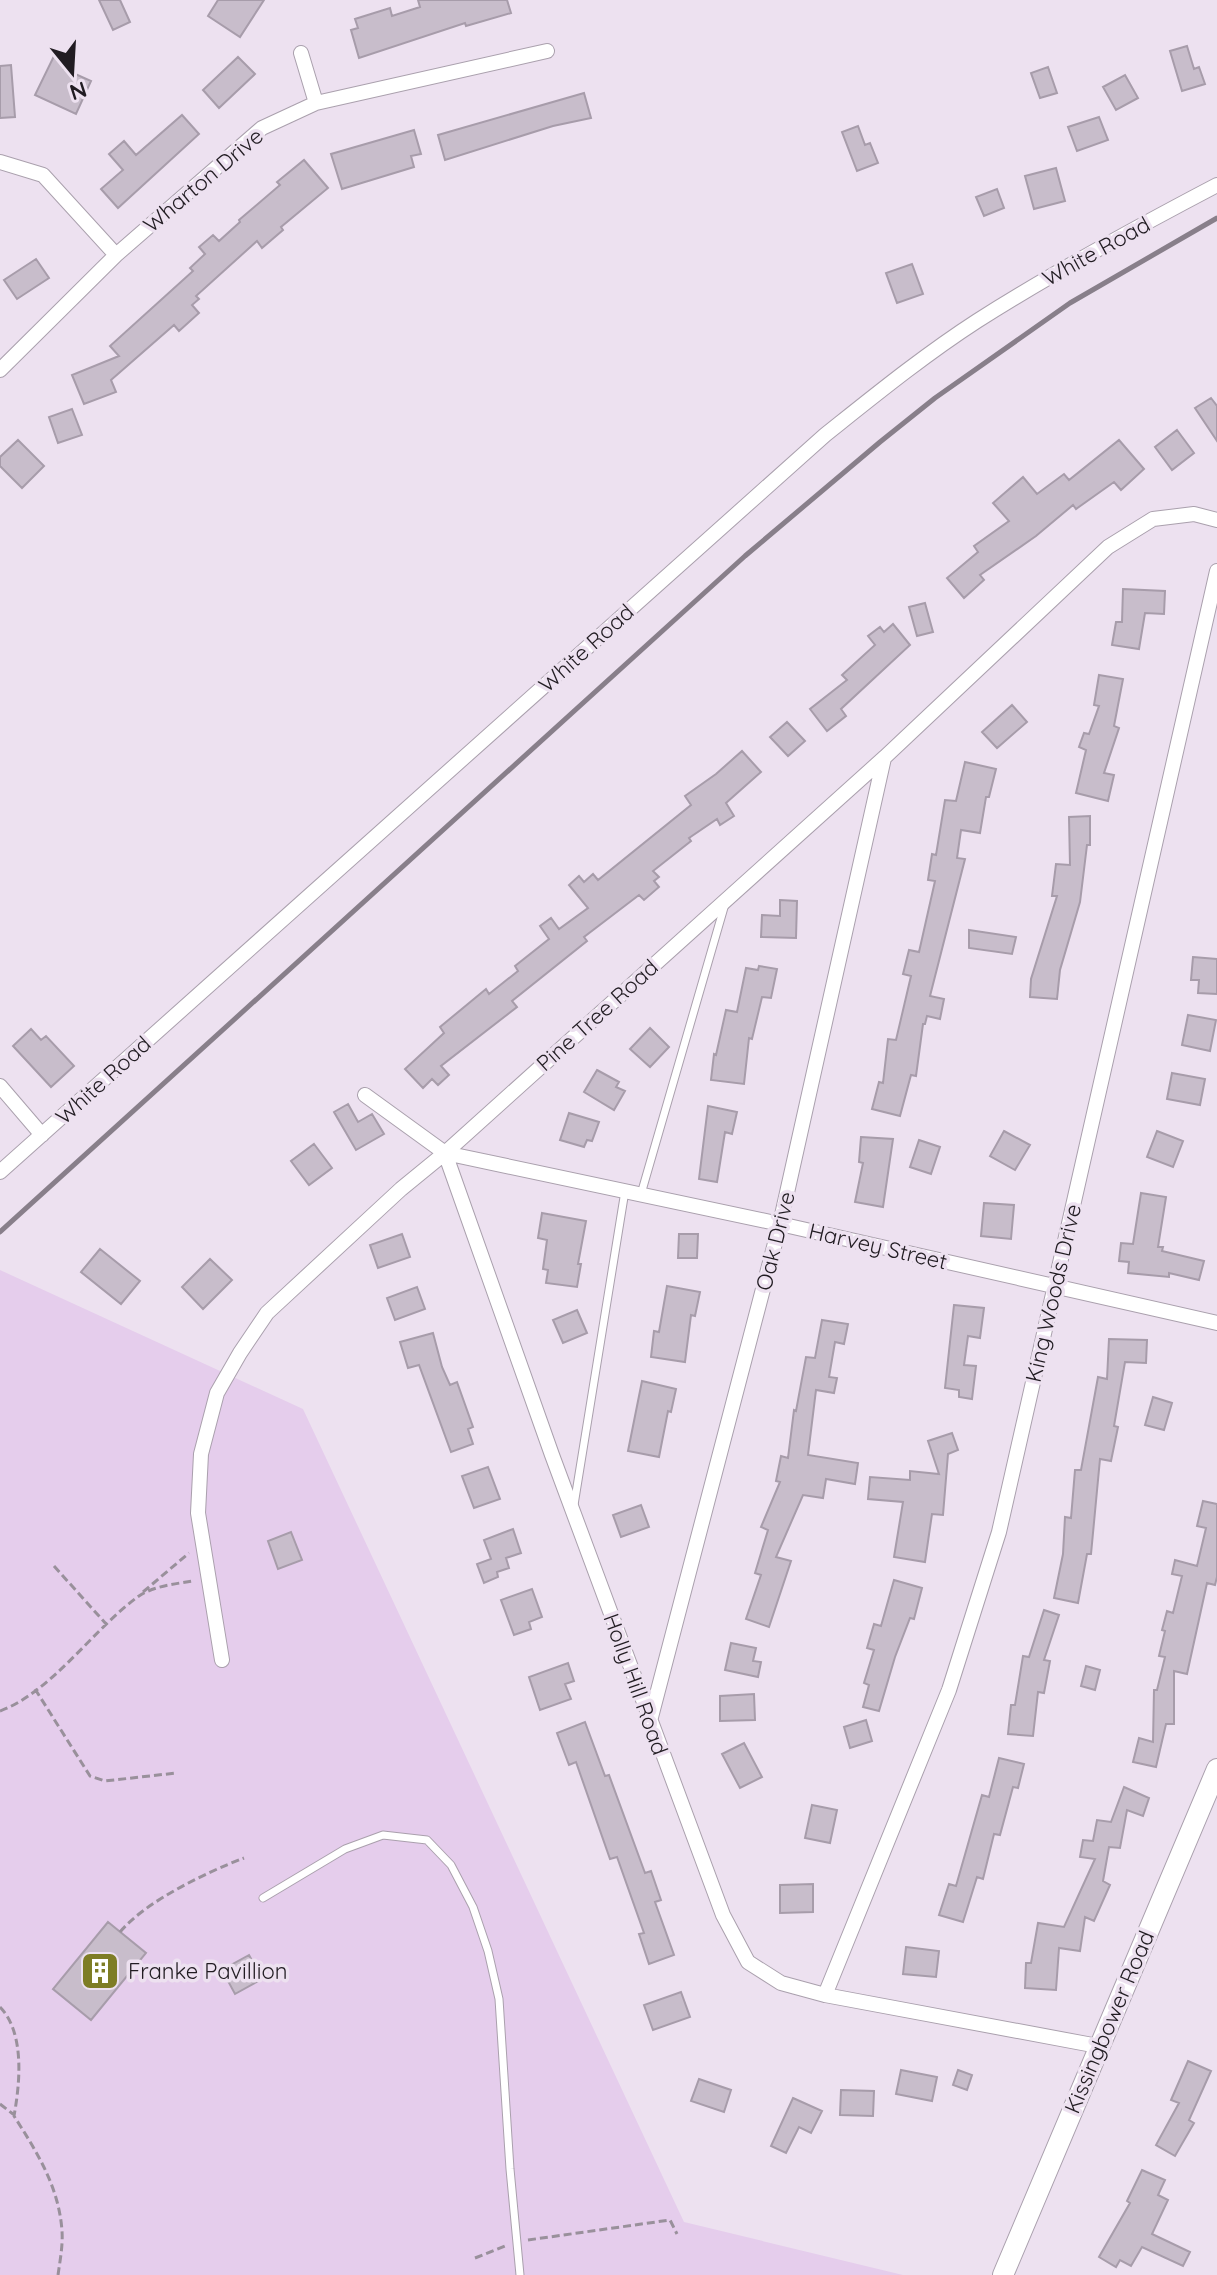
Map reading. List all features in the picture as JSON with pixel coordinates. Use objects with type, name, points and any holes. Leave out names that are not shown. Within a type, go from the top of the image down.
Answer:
[{"type":"street","name":"Wharton Drive","points":[[0,370],[116,255],[262,128],[316,103],[547,51]]},
{"type":"street","points":[[301,53],[316,103]]},
{"type":"street","points":[[0,162],[43,175],[116,255]]},
{"type":"street","name":"White Road","points":[[0,1172],[825,435],[909,368],[975,323],[1055,273],[1217,185]]},
{"type":"street","name":"Pine Tree Road","points":[[222,1660],[198,1513],[201,1454],[217,1393],[267,1313],[401,1189],[445,1153],[885,757],[1108,547],[1153,519],[1194,514],[1217,520]]},
{"type":"street","name":"King Woods Drive","points":[[825,1995],[949,1690],[999,1532],[1217,571]]},
{"type":"street","name":"Oak Drive","points":[[649,1721],[780,1224],[885,757]]},
{"type":"street","points":[[0,1086],[42,1135]]},
{"type":"street","points":[[365,1095],[445,1153]]},
{"type":"street","name":"Harvey Street","points":[[445,1153],[780,1224],[1217,1323]]},
{"type":"street","name":"Holly Hill Road","points":[[445,1153],[649,1721],[723,1915],[748,1962],[781,1983],[825,1995],[1098,2046]]},
{"type":"street","name":"Kissingbower Road","points":[[1003,2275],[1216,1775]]},
{"type":"lane","points":[[641,1194],[727,898]]},
{"type":"lane","points":[[573,1513],[625,1191]]},
{"type":"lane","points":[[263,1898],[345,1849],[383,1835],[427,1840],[451,1865],[473,1907],[488,1951],[499,1999],[520,2275]]},
{"type":"path","points":[[0,1711],[35,1689],[202,1541]]},
{"type":"path","points":[[54,1566],[107,1625]]},
{"type":"path","points":[[140,1595],[162,1586],[208,1578]]},
{"type":"path","points":[[35,1689],[90,1776],[105,1781],[176,1773]]},
{"type":"path","points":[[120,1932],[132,1917],[212,1870],[244,1858]]},
{"type":"path","points":[[0,2007],[12,2025],[18,2059],[14,2116]]},
{"type":"path","points":[[0,2104],[14,2116],[38,2153],[56,2192],[63,2233],[58,2275]]},
{"type":"path","points":[[475,2258],[517,2242],[670,2220],[677,2234]]},
{"type":"shaded area","points":[[0,1270],[303,1409],[684,2222],[903,2275],[0,2275]]},
{"type":"building","points":[[99,0],[120,0],[130,22],[113,30]]},
{"type":"building","points":[[218,0],[264,0],[240,37],[208,16]]},
{"type":"building","points":[[418,0],[507,0],[511,13],[466,26],[465,23],[359,58],[351,30],[358,28],[355,19],[390,8],[392,16],[420,7]]},
{"type":"building","points":[[1187,46],[1194,69],[1199,67],[1205,84],[1182,91],[1170,51]]},
{"type":"building","points":[[54,56],[68,62],[64,69],[91,81],[76,114],[35,95]]},
{"type":"building","points":[[238,57],[255,74],[219,108],[203,90]]},
{"type":"building","points":[[11,65],[15,117],[0,118],[0,66]]},
{"type":"building","points":[[1048,67],[1057,93],[1040,98],[1031,73]]},
{"type":"building","points":[[1125,75],[1138,98],[1116,110],[1103,87]]},
{"type":"building","points":[[584,93],[591,118],[553,126],[445,160],[438,135]]},
{"type":"building","points":[[182,115],[199,134],[118,208],[101,189],[123,170],[109,154],[124,141],[136,155]]},
{"type":"building","points":[[1099,117],[1108,140],[1077,151],[1068,127]]},
{"type":"building","points":[[858,126],[865,145],[870,143],[878,163],[857,171],[842,132]]},
{"type":"building","points":[[414,130],[421,154],[411,156],[414,167],[342,189],[331,154]]},
{"type":"building","points":[[304,160],[328,188],[281,227],[283,230],[262,248],[257,241],[196,296],[199,299],[192,305],[199,313],[179,331],[174,325],[111,380],[116,392],[84,404],[72,375],[119,356],[110,346],[193,271],[190,268],[205,254],[199,247],[213,235],[219,241],[280,185],[277,182]]},
{"type":"building","points":[[1056,168],[1065,201],[1034,209],[1025,176]]},
{"type":"building","points":[[997,189],[1004,208],[984,216],[976,197]]},
{"type":"building","points":[[36,259],[49,278],[17,299],[4,280]]},
{"type":"building","points":[[912,264],[923,294],[897,303],[886,273]]},
{"type":"building","points":[[1211,398],[1217,406],[1217,441],[1195,408]]},
{"type":"building","points":[[72,409],[82,435],[58,443],[49,417]]},
{"type":"building","points":[[1177,430],[1194,453],[1172,470],[1155,447]]},
{"type":"building","points":[[18,440],[44,466],[22,488],[0,466],[0,457]]},
{"type":"building","points":[[1119,440],[1144,469],[1121,490],[1114,482],[1076,509],[1073,505],[1036,536],[980,575],[984,580],[964,598],[947,578],[978,552],[974,546],[1009,521],[993,503],[1023,477],[1037,494],[1064,474],[1069,480]]},
{"type":"building","points":[[1123,589],[1165,591],[1164,614],[1145,613],[1139,649],[1112,645],[1116,622],[1122,622]]},
{"type":"building","points":[[925,603],[933,632],[917,636],[909,607]]},
{"type":"building","points":[[893,624],[910,645],[841,709],[846,716],[827,731],[810,709],[847,680],[842,675],[875,645],[868,636],[880,627],[884,632]]},
{"type":"building","points":[[1099,675],[1123,679],[1114,726],[1119,728],[1104,773],[1114,775],[1108,801],[1076,793],[1086,750],[1079,747],[1084,733],[1089,734],[1099,706],[1094,705]]},
{"type":"building","points":[[1012,705],[1027,722],[997,748],[982,732]]},
{"type":"building","points":[[787,722],[805,741],[788,756],[770,737]]},
{"type":"building","points":[[742,751],[761,772],[726,803],[734,816],[720,825],[717,819],[689,838],[691,841],[653,871],[659,877],[654,881],[659,887],[644,900],[639,895],[584,937],[587,941],[512,1001],[517,1007],[441,1066],[449,1075],[438,1085],[432,1079],[423,1088],[405,1069],[444,1033],[440,1027],[486,989],[489,994],[518,971],[515,966],[549,939],[540,926],[551,918],[559,929],[588,908],[569,885],[579,876],[584,882],[593,874],[598,880],[691,805],[685,796]]},
{"type":"building","points":[[965,762],[996,769],[989,797],[986,797],[980,833],[961,830],[957,858],[965,859],[930,996],[944,999],[940,1019],[927,1016],[923,1024],[916,1076],[911,1075],[900,1116],[872,1109],[879,1082],[883,1083],[888,1039],[896,1040],[911,976],[903,974],[909,950],[919,952],[935,881],[928,880],[932,854],[936,855],[945,800],[956,801]]},
{"type":"building","points":[[1090,816],[1090,845],[1087,845],[1080,902],[1060,970],[1057,999],[1030,997],[1031,979],[1057,896],[1052,896],[1056,864],[1070,865],[1069,817]]},
{"type":"building","points":[[780,900],[797,901],[796,938],[761,937],[762,915],[780,916]]},
{"type":"building","points":[[969,930],[1016,937],[1012,954],[969,948]]},
{"type":"building","points":[[1193,957],[1217,959],[1217,994],[1198,993],[1199,980],[1191,980]]},
{"type":"building","points":[[759,966],[777,969],[771,998],[762,997],[752,1039],[749,1038],[744,1084],[711,1080],[714,1054],[726,1010],[737,1012],[746,968],[758,970]]},
{"type":"building","points":[[1188,1015],[1216,1020],[1210,1051],[1182,1045]]},
{"type":"building","points":[[650,1028],[669,1047],[650,1067],[630,1049]]},
{"type":"building","points":[[31,1029],[41,1040],[46,1036],[74,1066],[51,1087],[13,1046]]},
{"type":"building","points":[[597,1070],[619,1082],[616,1087],[625,1091],[614,1110],[584,1092]]},
{"type":"building","points":[[1172,1073],[1205,1079],[1200,1105],[1167,1099]]},
{"type":"building","points":[[348,1104],[358,1122],[372,1114],[384,1134],[356,1150],[334,1112]]},
{"type":"building","points":[[708,1106],[737,1112],[732,1134],[725,1132],[717,1182],[699,1179]]},
{"type":"building","points":[[569,1113],[599,1122],[592,1141],[587,1140],[584,1147],[560,1140]]},
{"type":"building","points":[[1004,1131],[1030,1145],[1015,1170],[990,1156]]},
{"type":"building","points":[[1157,1131],[1183,1141],[1173,1167],[1147,1157]]},
{"type":"building","points":[[861,1137],[893,1139],[883,1207],[855,1202],[863,1163],[859,1162]]},
{"type":"building","points":[[919,1140],[940,1147],[931,1174],[910,1167]]},
{"type":"building","points":[[314,1144],[332,1168],[309,1185],[291,1161]]},
{"type":"building","points":[[1141,1193],[1166,1197],[1158,1247],[1163,1247],[1162,1251],[1204,1261],[1199,1280],[1169,1273],[1169,1277],[1128,1273],[1129,1262],[1119,1261],[1121,1243],[1133,1244]]},
{"type":"building","points":[[984,1203],[1014,1205],[1011,1239],[981,1236]]},
{"type":"building","points":[[542,1213],[586,1221],[577,1287],[546,1283],[548,1270],[543,1269],[547,1240],[538,1238]]},
{"type":"building","points":[[402,1234],[410,1257],[378,1268],[370,1245]]},
{"type":"building","points":[[679,1234],[698,1234],[697,1258],[678,1258]]},
{"type":"building","points":[[100,1249],[140,1281],[121,1304],[81,1272]]},
{"type":"building","points":[[210,1259],[232,1280],[203,1309],[182,1287]]},
{"type":"building","points":[[667,1286],[700,1292],[695,1316],[691,1315],[685,1362],[651,1357],[654,1331],[659,1332]]},
{"type":"building","points":[[417,1287],[425,1309],[395,1320],[387,1298]]},
{"type":"building","points":[[954,1305],[984,1308],[980,1338],[968,1336],[964,1365],[976,1366],[972,1399],[959,1397],[959,1390],[945,1388]]},
{"type":"building","points":[[577,1310],[587,1333],[563,1343],[553,1320]]},
{"type":"building","points":[[822,1320],[848,1324],[844,1344],[835,1342],[829,1377],[837,1378],[834,1393],[816,1390],[808,1455],[858,1463],[855,1484],[826,1479],[823,1498],[803,1495],[776,1557],[791,1561],[769,1627],[746,1619],[761,1575],[755,1573],[768,1530],[761,1527],[780,1482],[776,1481],[781,1456],[788,1458],[794,1410],[806,1357],[815,1358]]},
{"type":"building","points":[[433,1333],[442,1367],[450,1385],[457,1382],[473,1427],[468,1429],[473,1444],[451,1452],[419,1365],[408,1368],[400,1342]]},
{"type":"building","points":[[1109,1339],[1147,1340],[1146,1363],[1125,1362],[1111,1461],[1100,1459],[1091,1554],[1087,1554],[1078,1603],[1054,1598],[1063,1554],[1065,1517],[1071,1518],[1075,1470],[1081,1470],[1098,1377],[1107,1379]]},
{"type":"building","points":[[642,1381],[676,1389],[671,1412],[668,1411],[659,1457],[628,1451]]},
{"type":"building","points":[[1153,1397],[1172,1403],[1164,1430],[1145,1425]]},
{"type":"building","points":[[952,1433],[958,1450],[948,1454],[943,1515],[932,1514],[925,1562],[894,1557],[903,1502],[868,1499],[870,1477],[910,1480],[910,1471],[939,1474],[928,1441]]},
{"type":"building","points":[[488,1467],[500,1499],[474,1508],[462,1476]]},
{"type":"building","points":[[1203,1501],[1217,1504],[1215,1585],[1207,1583],[1187,1674],[1174,1671],[1174,1724],[1166,1724],[1156,1767],[1133,1762],[1139,1738],[1153,1742],[1154,1690],[1157,1690],[1165,1657],[1159,1656],[1165,1631],[1162,1630],[1167,1611],[1173,1613],[1182,1576],[1172,1574],[1175,1560],[1197,1566],[1206,1528],[1197,1526]]},
{"type":"building","points":[[641,1505],[649,1527],[621,1537],[613,1515]]},
{"type":"building","points":[[513,1529],[521,1553],[506,1558],[509,1568],[497,1572],[498,1577],[484,1583],[477,1564],[491,1559],[484,1540]]},
{"type":"building","points":[[291,1532],[302,1560],[278,1569],[268,1541]]},
{"type":"building","points":[[894,1580],[922,1588],[914,1619],[910,1618],[895,1657],[879,1711],[863,1707],[869,1685],[864,1683],[874,1650],[867,1648],[874,1624],[881,1626]]},
{"type":"building","points":[[532,1589],[542,1617],[529,1622],[531,1629],[514,1635],[501,1600]]},
{"type":"building","points":[[1044,1610],[1059,1615],[1044,1660],[1050,1661],[1044,1693],[1038,1692],[1033,1736],[1008,1734],[1011,1705],[1015,1705],[1023,1656],[1029,1657]]},
{"type":"building","points":[[731,1643],[756,1648],[753,1661],[761,1662],[758,1677],[725,1670]]},
{"type":"building","points":[[568,1663],[574,1681],[565,1684],[571,1699],[540,1710],[529,1677]]},
{"type":"building","points":[[1086,1666],[1100,1670],[1095,1690],[1081,1686]]},
{"type":"building","points":[[754,1694],[755,1720],[720,1721],[720,1696]]},
{"type":"building","points":[[866,1720],[872,1741],[850,1748],[844,1727]]},
{"type":"building","points":[[585,1722],[605,1776],[609,1775],[645,1873],[651,1871],[661,1900],[655,1902],[674,1955],[649,1964],[639,1934],[644,1933],[617,1857],[610,1859],[576,1762],[569,1765],[557,1733]]},
{"type":"building","points":[[744,1743],[762,1777],[740,1788],[722,1754]]},
{"type":"building","points":[[999,1758],[1024,1764],[1018,1788],[1013,1787],[1000,1835],[994,1834],[983,1879],[977,1877],[963,1922],[939,1915],[949,1884],[956,1886],[982,1795],[989,1797]]},
{"type":"building","points":[[1124,1787],[1149,1798],[1143,1816],[1127,1810],[1120,1848],[1109,1847],[1103,1881],[1110,1885],[1094,1921],[1085,1917],[1080,1951],[1059,1948],[1056,1990],[1025,1988],[1026,1963],[1031,1963],[1038,1923],[1064,1927],[1095,1859],[1080,1857],[1083,1840],[1093,1841],[1097,1820],[1111,1822]]},
{"type":"building","points":[[812,1805],[837,1810],[830,1843],[805,1838]]},
{"type":"building","points":[[813,1884],[813,1912],[780,1913],[780,1885]]},
{"type":"building","name":"Franke Pavillion","points":[[108,1922],[146,1953],[91,2020],[53,1989]]},
{"type":"building","points":[[906,1947],[939,1951],[936,1977],[903,1974]]},
{"type":"building","points":[[249,1955],[262,1979],[235,1994],[222,1970]]},
{"type":"building","points":[[681,1992],[690,2017],[653,2030],[644,2005]]},
{"type":"building","points":[[1188,2061],[1211,2071],[1189,2120],[1194,2123],[1175,2156],[1156,2145],[1179,2103],[1171,2100]]},
{"type":"building","points":[[901,2070],[937,2077],[932,2101],[896,2094]]},
{"type":"building","points":[[958,2070],[972,2075],[967,2090],[953,2085]]},
{"type":"building","points":[[699,2079],[731,2090],[724,2112],[691,2101]]},
{"type":"building","points":[[841,2090],[874,2091],[873,2116],[840,2115]]},
{"type":"building","points":[[793,2098],[822,2111],[811,2133],[799,2127],[786,2153],[771,2146]]},
{"type":"building","points":[[1142,2170],[1165,2180],[1158,2195],[1168,2200],[1152,2234],[1190,2252],[1183,2266],[1142,2247],[1131,2266],[1120,2260],[1116,2267],[1099,2257],[1130,2203],[1127,2201]]},
{"type":"railway","points":[[0,1232],[745,556],[880,442],[935,398],[1070,303],[1217,218]]},
{"type":"place","name":"Franke Pavillion","points":[[100,1971]]}]
